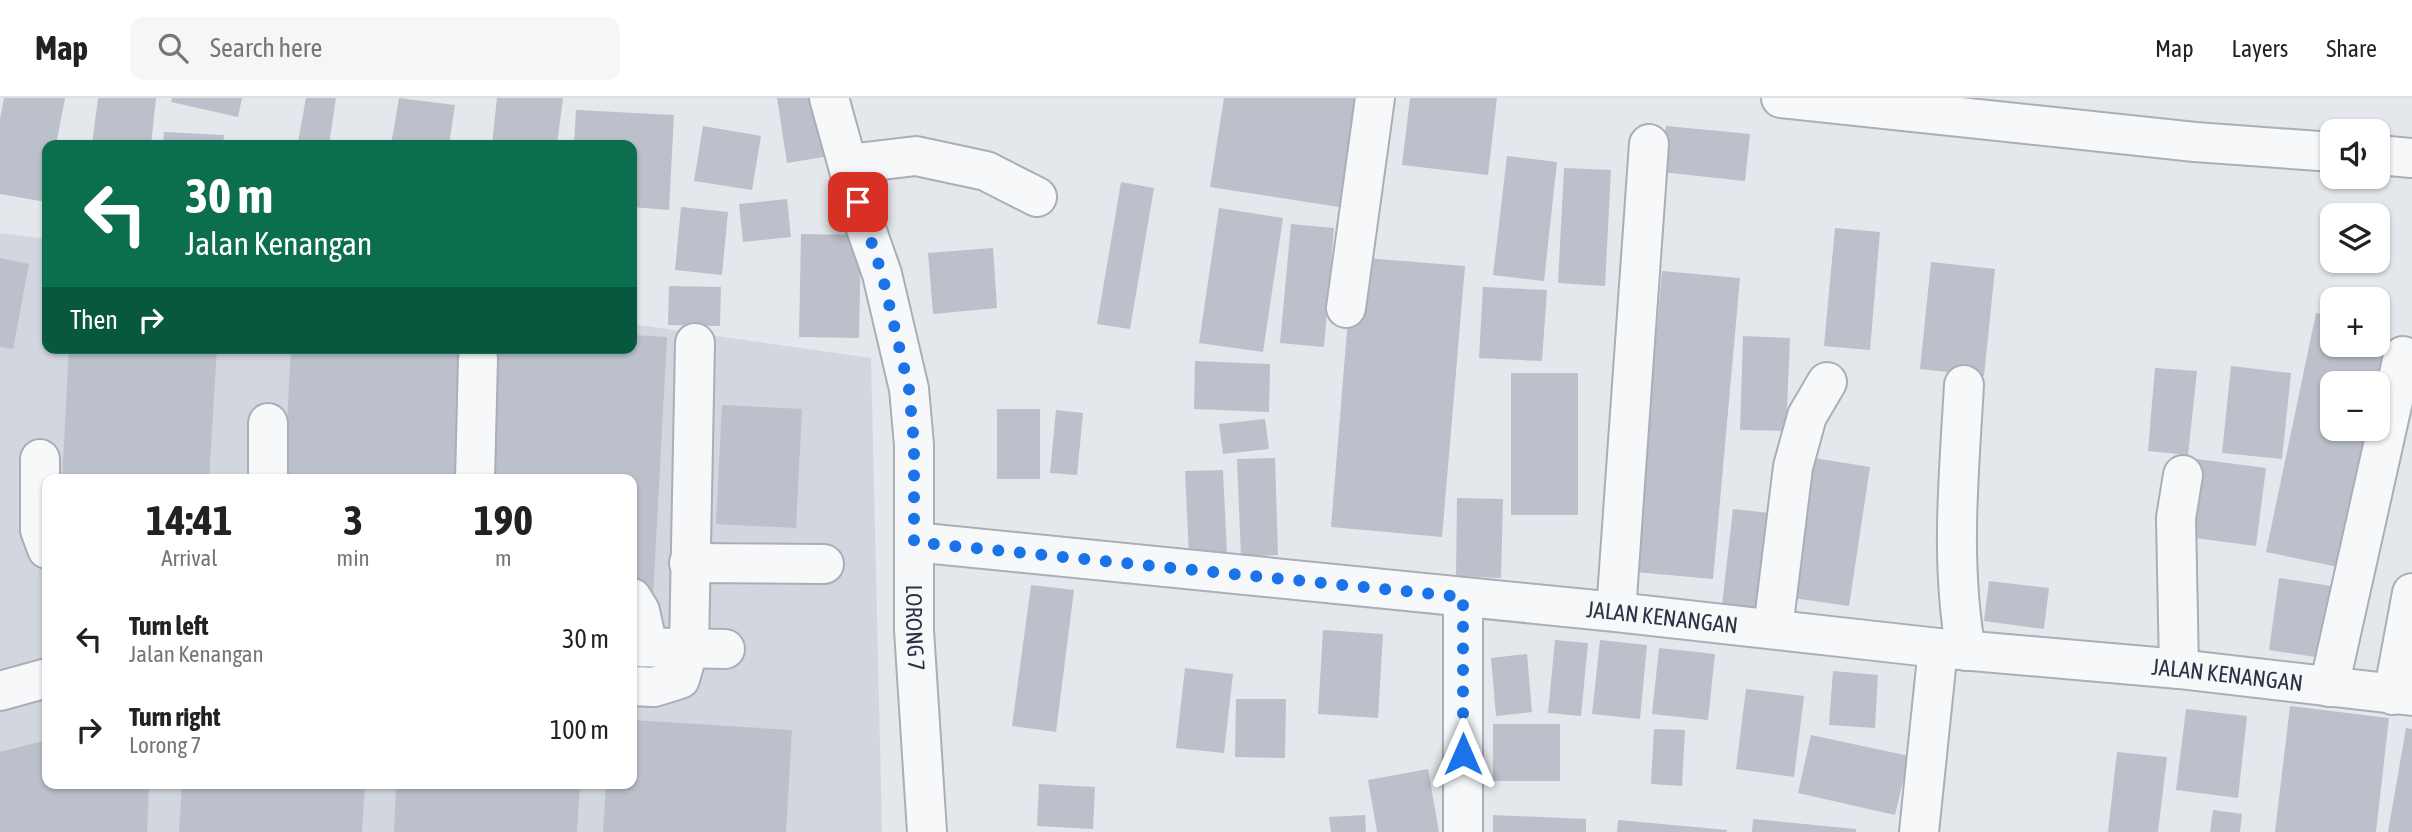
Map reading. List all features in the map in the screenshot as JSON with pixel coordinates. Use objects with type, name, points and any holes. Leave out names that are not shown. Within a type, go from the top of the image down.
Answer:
[{"type":"street","name":"LORONG 7","points":[[829,98],[863,220],[882,274],[909,389],[914,444],[914,630],[927,832]]},
{"type":"street","points":[[1346,308],[1375,98]]},
{"type":"street","points":[[1781,98],[2195,142],[2320,151]]},
{"type":"street","points":[[1616,612],[1649,144]]},
{"type":"street","points":[[848,164],[916,156],[986,171],[1037,197]]},
{"type":"street","points":[[2390,156],[2412,158]]},
{"type":"street","points":[[695,343],[689,563],[707,648]]},
{"type":"street","points":[[2329,687],[2403,356]]},
{"type":"street","points":[[475,474],[478,358]]},
{"type":"street","points":[[1773,629],[1793,467],[1807,416],[1827,382]]},
{"type":"street","points":[[1919,832],[1958,607],[1954,535],[1964,385]]},
{"type":"street","points":[[268,423],[268,474]]},
{"type":"street","points":[[40,459],[42,535]]},
{"type":"street","points":[[2179,669],[2176,518],[2183,475]]},
{"type":"street","name":"JALAN KENANGAN","points":[[914,542],[1616,612],[1952,650],[2179,669],[2403,695]]},
{"type":"street","points":[[689,563],[824,564]]},
{"type":"street","points":[[2403,695],[2412,593]]},
{"type":"street","points":[[1463,597],[1463,832]]},
{"type":"street","points":[[637,606],[640,611],[640,647],[707,648]]},
{"type":"street","points":[[637,686],[654,687],[680,679],[707,648]]},
{"type":"street","points":[[0,691],[42,679]]},
{"type":"shaded area","points":[[0,233],[42,238],[42,354],[637,354],[637,325],[871,358],[882,832],[0,832]]},
{"type":"building","points":[[4,98],[65,98],[57,140],[42,140],[42,201],[0,194],[0,119]]},
{"type":"building","points":[[98,98],[156,98],[152,140],[93,140]]},
{"type":"building","points":[[172,98],[242,98],[238,117],[171,102]]},
{"type":"building","points":[[306,98],[336,98],[330,140],[298,140]]},
{"type":"building","points":[[399,98],[455,105],[450,140],[392,140]]},
{"type":"building","points":[[497,98],[563,98],[558,140],[493,140]]},
{"type":"building","points":[[777,98],[820,98],[830,156],[787,163]]},
{"type":"building","points":[[1224,98],[1357,98],[1339,207],[1210,187]]},
{"type":"building","points":[[1410,98],[1497,98],[1488,175],[1402,165]]},
{"type":"building","points":[[576,110],[674,115],[669,210],[637,207],[637,140],[574,140]]},
{"type":"building","points":[[703,126],[761,136],[752,190],[694,181]]},
{"type":"building","points":[[1666,126],[1750,134],[1745,181],[1661,172]]},
{"type":"building","points":[[164,132],[224,135],[224,140],[163,140]]},
{"type":"building","points":[[1507,156],[1557,162],[1544,281],[1493,275]]},
{"type":"building","points":[[1564,168],[1611,170],[1605,286],[1558,283]]},
{"type":"building","points":[[1121,182],[1154,188],[1130,329],[1097,324]]},
{"type":"building","points":[[787,199],[791,237],[743,242],[739,204]]},
{"type":"building","points":[[681,207],[728,212],[722,275],[675,270]]},
{"type":"building","points":[[1219,208],[1283,218],[1263,352],[1199,343]]},
{"type":"building","points":[[1291,224],[1334,228],[1324,347],[1280,343]]},
{"type":"building","points":[[1835,228],[1880,232],[1870,350],[1824,346]]},
{"type":"building","points":[[801,234],[861,235],[859,338],[799,337]]},
{"type":"building","points":[[993,248],[997,308],[933,314],[928,253]]},
{"type":"building","points":[[1353,257],[1465,266],[1442,537],[1331,527]]},
{"type":"building","points":[[0,258],[29,264],[13,349],[0,347]]},
{"type":"building","points":[[1931,262],[1995,269],[1984,376],[1920,369]]},
{"type":"building","points":[[1662,271],[1740,278],[1713,579],[1635,572]]},
{"type":"building","points":[[669,286],[721,287],[720,326],[668,325]]},
{"type":"building","points":[[1483,287],[1547,290],[1542,361],[1479,358]]},
{"type":"building","points":[[2316,313],[2320,314],[2320,357],[2383,357],[2380,371],[2320,371],[2320,441],[2365,441],[2338,567],[2266,552]]},
{"type":"building","points":[[637,335],[667,337],[653,597],[637,596],[637,474],[478,474],[485,354],[637,354]]},
{"type":"building","points":[[1743,336],[1790,338],[1786,431],[1740,430]]},
{"type":"building","points":[[69,354],[217,354],[209,474],[62,474]]},
{"type":"building","points":[[291,354],[465,354],[458,474],[284,474]]},
{"type":"building","points":[[1195,361],[1270,364],[1269,412],[1194,409]]},
{"type":"building","points":[[2231,366],[2291,373],[2282,459],[2222,453]]},
{"type":"building","points":[[2155,368],[2197,371],[2188,455],[2148,451]]},
{"type":"building","points":[[1511,373],[1578,373],[1578,515],[1511,515]]},
{"type":"building","points":[[722,405],[802,409],[796,528],[716,524]]},
{"type":"building","points":[[997,409],[1040,409],[1040,479],[997,479]]},
{"type":"building","points":[[1056,410],[1083,413],[1077,475],[1050,473]]},
{"type":"building","points":[[1265,419],[1269,449],[1223,454],[1219,424]]},
{"type":"building","points":[[1808,457],[1870,467],[1849,606],[1786,597]]},
{"type":"building","points":[[1275,458],[1278,555],[1241,557],[1237,459]]},
{"type":"building","points":[[2197,459],[2266,468],[2256,546],[2187,537]]},
{"type":"building","points":[[1223,470],[1227,554],[1189,555],[1185,471]]},
{"type":"building","points":[[1457,498],[1503,499],[1501,578],[1456,576]]},
{"type":"building","points":[[1733,509],[1778,514],[1768,609],[1722,605]]},
{"type":"building","points":[[2279,578],[2338,587],[2328,659],[2269,650]]},
{"type":"building","points":[[1989,581],[2049,588],[2044,629],[1984,621]]},
{"type":"building","points":[[1031,585],[1074,590],[1056,732],[1012,726]]},
{"type":"building","points":[[1323,630],[1383,634],[1378,718],[1318,714]]},
{"type":"building","points":[[1555,640],[1588,643],[1581,716],[1548,713]]},
{"type":"building","points":[[1600,640],[1647,645],[1640,719],[1592,714]]},
{"type":"building","points":[[1659,648],[1715,654],[1708,720],[1652,714]]},
{"type":"building","points":[[1527,654],[1532,712],[1496,716],[1491,658]]},
{"type":"building","points":[[1185,668],[1233,674],[1224,753],[1176,748]]},
{"type":"building","points":[[1833,671],[1878,675],[1875,728],[1829,725]]},
{"type":"building","points":[[1746,689],[1804,696],[1794,777],[1736,769]]},
{"type":"building","points":[[1236,699],[1286,699],[1285,758],[1235,757]]},
{"type":"building","points":[[2290,706],[2389,718],[2376,832],[2275,832]]},
{"type":"building","points":[[2186,709],[2247,716],[2238,798],[2176,790]]},
{"type":"building","points":[[637,720],[792,730],[786,832],[603,832],[606,789],[637,789]]},
{"type":"building","points":[[1493,724],[1560,724],[1560,781],[1493,781]]},
{"type":"building","points":[[2406,728],[2412,729],[2412,832],[2388,832]]},
{"type":"building","points":[[1654,729],[1685,730],[1682,786],[1651,784]]},
{"type":"building","points":[[1811,735],[1909,756],[1895,815],[1798,793]]},
{"type":"building","points":[[42,741],[42,789],[149,789],[147,832],[0,832],[0,752]]},
{"type":"building","points":[[2117,752],[2167,757],[2158,832],[2108,832]]},
{"type":"building","points":[[1428,769],[1439,832],[1377,832],[1368,780]]},
{"type":"building","points":[[1039,784],[1095,787],[1093,829],[1037,826]]},
{"type":"building","points":[[182,789],[365,789],[362,832],[179,832]]},
{"type":"building","points":[[396,789],[580,789],[577,832],[394,832]]},
{"type":"building","points":[[2213,810],[2242,814],[2240,832],[2210,832]]},
{"type":"building","points":[[1365,815],[1366,832],[1331,832],[1329,817]]},
{"type":"building","points":[[1493,815],[1586,819],[1586,832],[1493,832]]},
{"type":"building","points":[[1753,819],[1856,829],[1856,832],[1752,832]]},
{"type":"building","points":[[1618,820],[1727,830],[1727,832],[1617,832]]},
{"type":"route","points":[[858,202],[882,274],[909,389],[914,444],[914,542],[1463,597],[1463,754]]}]
